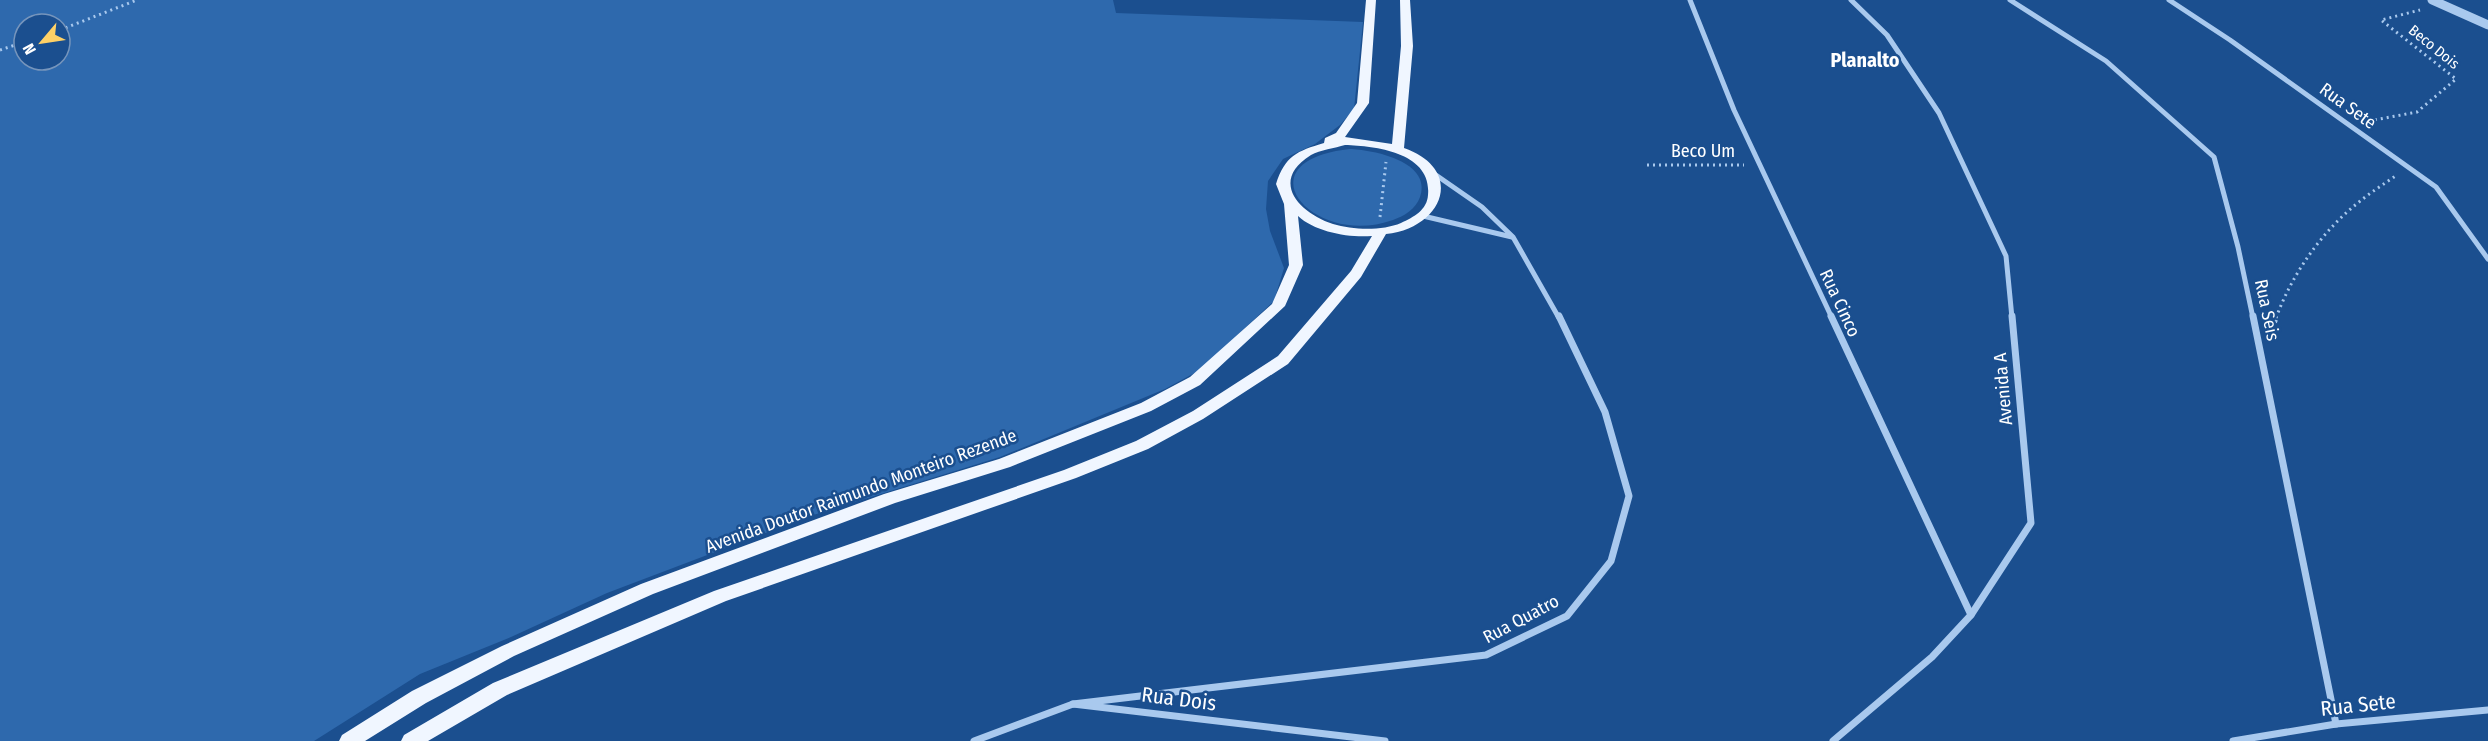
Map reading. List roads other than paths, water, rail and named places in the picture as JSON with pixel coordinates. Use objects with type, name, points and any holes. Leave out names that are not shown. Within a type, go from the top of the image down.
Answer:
[{"type":"main road","name":"Avenida Doutor Raimundo Monteiro Rezende","points":[[349,741],[419,697],[508,651],[647,589],[890,498],[1004,463],[1146,407],[1195,381],[1278,306],[1296,265],[1290,205],[1283,191],[1283,176],[1292,162],[1307,151],[1340,136],[1363,103],[1371,0]]},
{"type":"main road","points":[[1393,147],[1407,46],[1405,0]]},
{"type":"main road","name":"Avenida Doutor Raimundo Monteiro Rezende","points":[[1307,151],[1325,144],[1366,141],[1393,147],[1417,159],[1430,172]]},
{"type":"main road","points":[[1290,205],[1306,219],[1328,228],[1356,233],[1377,232],[1405,226],[1423,216],[1434,202],[1436,186],[1430,172]]},
{"type":"main road","points":[[411,741],[500,689],[720,596],[1070,474],[1142,445],[1198,415],[1283,360],[1356,274],[1377,232]]},
{"type":"street","name":"Rua Cinco","points":[[1690,0],[1716,67],[1759,165],[1971,615]]},
{"type":"street","name":"Avenida A","points":[[1833,741],[1932,657],[1971,615],[2031,523],[2006,256],[1939,113],[1887,35],[1851,0]]},
{"type":"street","name":"Rua Seis","points":[[2010,0],[2106,61],[2214,157],[2238,248],[2255,326],[2336,724]]},
{"type":"street","name":"Rua Sete","points":[[2169,0],[2230,40],[2436,187],[2488,259]]},
{"type":"street","points":[[2432,0],[2488,26]]},
{"type":"street","name":"Rua Quatro","points":[[1073,704],[1486,655],[1567,616],[1611,561],[1629,496],[1605,412],[1563,324],[1513,237],[1482,207],[1430,172]]},
{"type":"street","points":[[1423,216],[1513,237]]},
{"type":"street","name":"Rua Dois","points":[[974,741],[1073,704],[1385,741]]},
{"type":"street","name":"Rua Sete","points":[[2233,741],[2336,724],[2488,710]]},
{"type":"district","name":"Planalto","points":[[1865,60]]}]
